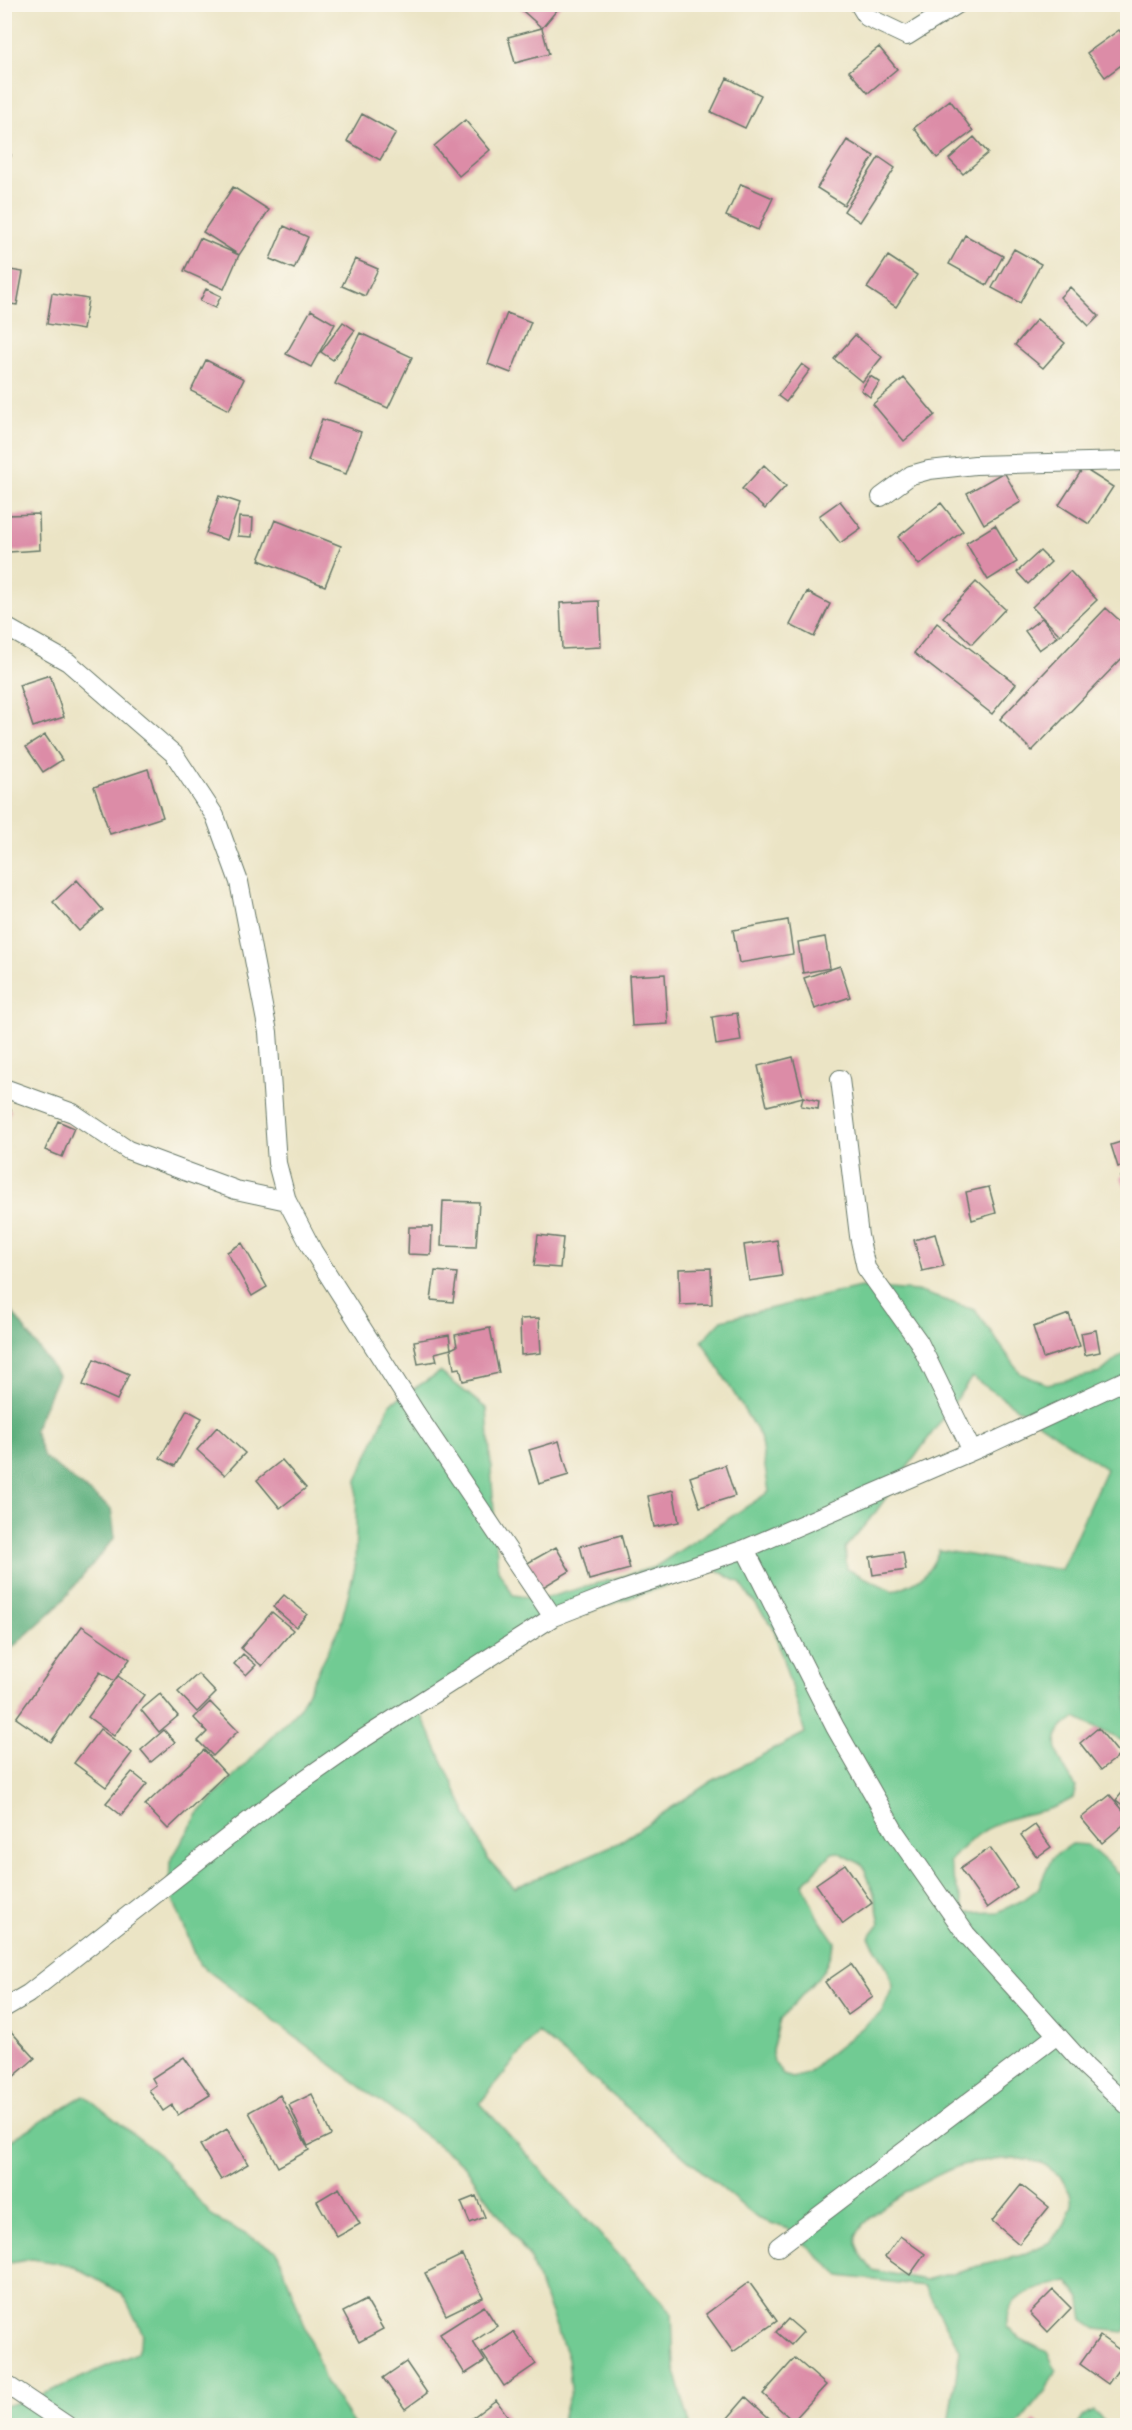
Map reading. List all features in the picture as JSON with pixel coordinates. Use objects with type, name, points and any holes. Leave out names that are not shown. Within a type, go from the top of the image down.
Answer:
[{"type":"street","points":[[859,4],[867,17],[907,36],[958,4]]},
{"type":"street","points":[[881,497],[911,475],[929,470],[975,465],[1128,461]]},
{"type":"street","points":[[4,626],[68,662],[174,754],[215,816],[239,882],[266,1020],[277,1163],[287,1201],[313,1251],[351,1312],[524,1577],[553,1617]]},
{"type":"street","points":[[840,1079],[859,1236],[866,1268],[919,1342],[972,1451]]},
{"type":"street","points":[[4,1088],[73,1113],[128,1150],[236,1190],[287,1201]]},
{"type":"street","points":[[4,2008],[28,1994],[278,1798],[355,1744],[553,1617],[616,1592],[745,1549],[972,1451],[1128,1379]]},
{"type":"street","points":[[745,1549],[835,1727],[895,1832],[966,1934],[1057,2035],[1128,2106]]},
{"type":"street","points":[[778,2247],[1057,2035]]},
{"type":"street","points":[[4,2383],[68,2426]]},
{"type":"green space","points":[[860,1287],[917,1291],[975,1310],[1021,1374],[1047,1384],[1100,1373],[1127,1350],[1127,1743],[1076,1718],[1065,1725],[1056,1741],[1060,1759],[1076,1787],[1073,1798],[1049,1809],[994,1825],[969,1842],[949,1863],[965,1913],[998,1912],[1023,1900],[1038,1889],[1052,1858],[1072,1844],[1087,1845],[1127,1880],[1127,2328],[1124,2332],[1096,2329],[1084,2321],[1081,2300],[1068,2281],[1036,2289],[1018,2299],[1008,2315],[1007,2326],[1019,2338],[1047,2352],[1056,2369],[1046,2390],[1017,2425],[949,2425],[960,2350],[924,2286],[840,2276],[788,2229],[757,2218],[538,2032],[480,2103],[672,2313],[674,2367],[690,2425],[560,2425],[571,2389],[568,2358],[529,2257],[464,2165],[199,1964],[169,1889],[170,1862],[198,1814],[300,1707],[340,1627],[355,1568],[357,1480],[390,1404],[440,1372],[487,1409],[498,1570],[513,1595],[542,1599],[655,1567],[769,1492],[760,1436],[702,1341],[722,1320]],"holes":[[[972,1377],[1106,1469],[1061,1570],[939,1550],[922,1577],[893,1591],[847,1569],[845,1548],[875,1513]],[[715,1569],[740,1583],[774,1629],[805,1733],[712,1781],[618,1843],[514,1888],[487,1858],[417,1705],[526,1633]],[[838,1852],[863,1865],[874,1894],[880,1923],[869,1937],[888,1969],[893,1986],[882,2012],[809,2073],[793,2078],[783,2075],[774,2062],[772,2050],[780,2020],[824,1970],[835,1942],[817,1916],[803,1884],[832,1853]],[[1014,2158],[1042,2163],[1060,2176],[1070,2193],[1072,2205],[1064,2226],[1050,2242],[1022,2255],[925,2280],[872,2270],[857,2246],[856,2237],[861,2227],[902,2195],[951,2169],[974,2162]]]},
{"type":"green space","points":[[10,1309],[58,1375],[34,1430],[44,1457],[111,1509],[115,1537],[59,1605],[5,1654],[4,1313]]},
{"type":"green space","points":[[84,2095],[156,2152],[213,2217],[277,2251],[326,2383],[354,2425],[5,2425],[4,2406],[35,2398],[137,2353],[143,2334],[123,2294],[71,2265],[32,2259],[5,2264],[5,2144]]},
{"type":"green space","points":[[1093,2411],[1108,2425],[1078,2425],[1083,2417]]},
{"type":"building","points":[[515,4],[562,4],[542,28]]},
{"type":"building","points":[[1003,4],[1019,4],[1010,12]]},
{"type":"building","points":[[542,28],[549,54],[515,63],[508,37]]},
{"type":"building","points":[[1119,30],[1128,42],[1128,60],[1105,77],[1087,53]]},
{"type":"building","points":[[879,47],[897,69],[868,93],[849,71]]},
{"type":"building","points":[[727,78],[761,95],[745,128],[711,112]]},
{"type":"building","points":[[950,100],[973,131],[937,158],[914,128]]},
{"type":"building","points":[[362,114],[396,133],[380,160],[347,141]]},
{"type":"building","points":[[465,120],[490,150],[459,176],[434,146]]},
{"type":"building","points":[[974,137],[988,153],[963,174],[949,159]]},
{"type":"building","points":[[847,140],[874,156],[844,205],[817,188]]},
{"type":"building","points":[[4,153],[11,155],[5,175],[4,175]]},
{"type":"building","points":[[879,157],[895,168],[860,222],[844,211]]},
{"type":"building","points":[[741,184],[773,198],[758,230],[726,216]]},
{"type":"building","points":[[233,187],[269,210],[239,255],[203,232]]},
{"type":"building","points":[[284,226],[308,237],[294,269],[270,259]]},
{"type":"building","points":[[965,235],[1003,256],[987,285],[949,264]]},
{"type":"building","points":[[200,238],[239,255],[224,289],[184,271]]},
{"type":"building","points":[[1014,249],[1041,264],[1020,303],[992,288]]},
{"type":"building","points":[[888,256],[917,275],[896,307],[867,288]]},
{"type":"building","points":[[355,259],[378,269],[365,296],[342,286]]},
{"type":"building","points":[[4,269],[23,272],[17,305],[4,303]]},
{"type":"building","points":[[1070,287],[1099,316],[1089,326],[1060,297]]},
{"type":"building","points":[[206,289],[221,296],[215,308],[200,301]]},
{"type":"building","points":[[52,293],[88,299],[83,330],[47,324]]},
{"type":"building","points":[[311,310],[335,324],[311,367],[286,354]]},
{"type":"building","points":[[507,313],[531,322],[511,373],[488,364]]},
{"type":"building","points":[[1037,319],[1065,343],[1043,368],[1015,345]]},
{"type":"building","points":[[343,322],[355,330],[333,360],[321,352]]},
{"type":"building","points":[[360,333],[412,357],[388,408],[335,384]]},
{"type":"building","points":[[855,335],[882,357],[862,382],[834,359]]},
{"type":"building","points":[[206,360],[244,379],[229,410],[191,391]]},
{"type":"building","points":[[802,364],[810,370],[786,402],[778,396]]},
{"type":"building","points":[[870,376],[880,382],[870,397],[861,390]]},
{"type":"building","points":[[904,378],[935,415],[904,441],[873,404]]},
{"type":"building","points":[[322,419],[361,432],[346,474],[308,461]]},
{"type":"building","points":[[764,465],[786,486],[765,509],[742,489]]},
{"type":"building","points":[[1083,468],[1113,487],[1089,524],[1059,505]]},
{"type":"building","points":[[1004,472],[1021,502],[984,524],[967,493]]},
{"type":"building","points":[[219,496],[240,503],[227,540],[206,533]]},
{"type":"building","points":[[840,501],[861,528],[840,543],[819,516]]},
{"type":"building","points":[[941,503],[963,531],[919,565],[898,537]]},
{"type":"building","points":[[39,514],[40,550],[9,552],[7,515]]},
{"type":"building","points":[[239,517],[253,518],[252,537],[238,536]]},
{"type":"building","points":[[275,520],[341,546],[325,586],[259,560]]},
{"type":"building","points":[[995,525],[1017,562],[988,580],[966,543]]},
{"type":"building","points":[[1040,551],[1051,562],[1028,584],[1017,572]]},
{"type":"building","points":[[1070,571],[1097,600],[1060,635],[1032,607]]},
{"type":"building","points":[[976,582],[1005,609],[972,644],[943,617]]},
{"type":"building","points":[[807,592],[830,604],[814,637],[790,625]]},
{"type":"building","points":[[599,601],[601,647],[562,649],[560,603]]},
{"type":"building","points":[[1106,608],[1128,628],[1128,652],[1032,751],[1000,719]]},
{"type":"building","points":[[1042,618],[1057,637],[1039,650],[1025,631]]},
{"type":"building","points":[[937,623],[1016,684],[992,714],[914,653]]},
{"type":"building","points":[[50,675],[64,717],[33,727],[19,685]]},
{"type":"building","points":[[45,735],[62,760],[43,772],[26,747]]},
{"type":"building","points":[[148,769],[163,817],[110,834],[94,787]]},
{"type":"building","points":[[77,880],[103,910],[79,931],[53,902]]},
{"type":"building","points":[[788,920],[793,954],[739,963],[733,930]]},
{"type":"building","points":[[825,937],[830,968],[803,973],[798,942]]},
{"type":"building","points":[[840,966],[850,997],[815,1009],[804,978]]},
{"type":"building","points":[[665,974],[668,1024],[632,1026],[629,976]]},
{"type":"building","points":[[737,1013],[741,1041],[716,1045],[712,1017]]},
{"type":"building","points":[[793,1057],[803,1097],[767,1106],[758,1066]]},
{"type":"building","points":[[803,1097],[819,1101],[818,1109],[801,1106]]},
{"type":"building","points":[[4,1108],[11,1110],[5,1131],[4,1131]]},
{"type":"building","points":[[58,1121],[74,1128],[62,1157],[45,1150]]},
{"type":"building","points":[[1127,1140],[1128,1164],[1118,1167],[1111,1145]]},
{"type":"building","points":[[1128,1173],[1128,1192],[1120,1177]]},
{"type":"building","points":[[989,1187],[996,1213],[972,1220],[966,1192]]},
{"type":"building","points":[[443,1201],[479,1202],[476,1247],[441,1246]]},
{"type":"building","points":[[409,1227],[432,1227],[431,1255],[408,1254]]},
{"type":"building","points":[[935,1234],[944,1266],[922,1271],[914,1240]]},
{"type":"building","points":[[538,1235],[563,1238],[560,1268],[534,1266]]},
{"type":"building","points":[[777,1240],[782,1276],[749,1281],[744,1245]]},
{"type":"building","points":[[242,1243],[267,1287],[252,1296],[227,1252]]},
{"type":"building","points":[[711,1268],[712,1304],[680,1305],[679,1269]]},
{"type":"building","points":[[435,1271],[457,1273],[453,1302],[431,1300]]},
{"type":"building","points":[[1069,1314],[1080,1346],[1043,1358],[1033,1327]]},
{"type":"building","points":[[539,1318],[541,1353],[521,1355],[520,1319]]},
{"type":"building","points":[[490,1328],[499,1373],[463,1381],[460,1368],[454,1369],[451,1349],[457,1346],[455,1335]]},
{"type":"building","points":[[1096,1330],[1100,1352],[1085,1355],[1081,1333]]},
{"type":"building","points":[[449,1335],[451,1349],[435,1353],[437,1361],[418,1364],[414,1341]]},
{"type":"building","points":[[94,1359],[129,1374],[117,1400],[83,1385]]},
{"type":"building","points":[[187,1410],[202,1418],[175,1466],[160,1458]]},
{"type":"building","points":[[217,1427],[245,1453],[225,1475],[197,1450]]},
{"type":"building","points":[[559,1441],[569,1475],[539,1484],[529,1450]]},
{"type":"building","points":[[282,1460],[306,1488],[280,1508],[257,1480]]},
{"type":"building","points":[[725,1465],[735,1496],[700,1507],[690,1477]]},
{"type":"building","points":[[673,1490],[679,1522],[654,1527],[648,1496]]},
{"type":"building","points":[[621,1535],[630,1569],[589,1580],[580,1546]]},
{"type":"building","points":[[556,1547],[570,1571],[538,1590],[524,1565]]},
{"type":"building","points":[[903,1552],[906,1570],[873,1575],[870,1557]]},
{"type":"building","points":[[284,1595],[307,1614],[296,1627],[273,1607]]},
{"type":"building","points":[[272,1612],[293,1630],[262,1666],[241,1648]]},
{"type":"building","points":[[82,1626],[130,1659],[114,1681],[100,1672],[51,1742],[16,1718]]},
{"type":"building","points":[[243,1654],[256,1665],[246,1675],[234,1664]]},
{"type":"building","points":[[198,1674],[216,1693],[197,1712],[178,1692]]},
{"type":"building","points":[[118,1676],[144,1695],[114,1736],[88,1717]]},
{"type":"building","points":[[160,1694],[178,1716],[159,1732],[141,1710]]},
{"type":"building","points":[[210,1702],[238,1731],[213,1756],[198,1741],[207,1732],[194,1718]]},
{"type":"building","points":[[1098,1728],[1120,1755],[1101,1770],[1080,1743]]},
{"type":"building","points":[[100,1729],[132,1753],[106,1787],[74,1763]]},
{"type":"building","points":[[164,1730],[175,1742],[151,1762],[141,1750]]},
{"type":"building","points":[[204,1750],[226,1774],[168,1829],[145,1805]]},
{"type":"building","points":[[132,1772],[147,1784],[121,1815],[106,1803]]},
{"type":"building","points":[[1126,1788],[1128,1790],[1128,1809],[1116,1800]]},
{"type":"building","points":[[1110,1795],[1128,1816],[1128,1821],[1102,1843],[1081,1818]]},
{"type":"building","points":[[1035,1825],[1051,1847],[1037,1857],[1021,1835]]},
{"type":"building","points":[[990,1848],[1017,1887],[987,1908],[960,1869]]},
{"type":"building","points":[[845,1864],[872,1903],[843,1924],[816,1884]]},
{"type":"building","points":[[851,1964],[873,1997],[848,2015],[825,1982]]},
{"type":"building","points":[[7,2027],[35,2058],[4,2085],[4,2029]]},
{"type":"building","points":[[184,2057],[210,2095],[178,2115],[172,2105],[163,2111],[149,2090],[156,2085],[152,2078]]},
{"type":"building","points":[[312,2094],[331,2135],[308,2146],[289,2105]]},
{"type":"building","points":[[280,2095],[309,2150],[278,2167],[249,2112]]},
{"type":"building","points":[[227,2129],[248,2164],[221,2180],[200,2145]]},
{"type":"building","points":[[1021,2185],[1049,2207],[1019,2244],[992,2221]]},
{"type":"building","points":[[339,2188],[360,2224],[337,2237],[317,2201]]},
{"type":"building","points":[[476,2196],[485,2217],[470,2223],[461,2202]]},
{"type":"building","points":[[900,2236],[925,2254],[910,2275],[885,2257]]},
{"type":"building","points":[[462,2255],[483,2297],[446,2315],[425,2273]]},
{"type":"building","points":[[749,2282],[777,2321],[733,2352],[706,2314]]},
{"type":"building","points":[[1053,2290],[1071,2308],[1048,2332],[1030,2313]]},
{"type":"building","points":[[366,2300],[383,2329],[359,2342],[343,2312]]},
{"type":"building","points":[[484,2306],[497,2326],[473,2342],[485,2361],[465,2374],[440,2334]]},
{"type":"building","points":[[788,2319],[803,2332],[791,2345],[776,2332]]},
{"type":"building","points":[[514,2332],[536,2364],[504,2386],[482,2353]]},
{"type":"building","points":[[1100,2336],[1128,2356],[1108,2384],[1080,2364]]},
{"type":"building","points":[[795,2358],[826,2385],[793,2421],[763,2394]]},
{"type":"building","points":[[406,2362],[427,2393],[405,2409],[383,2378]]},
{"type":"building","points":[[746,2397],[778,2426],[721,2426]]},
{"type":"building","points":[[496,2400],[515,2426],[465,2426],[464,2424]]},
{"type":"building","points":[[1035,2419],[1043,2426],[1029,2426]]}]
